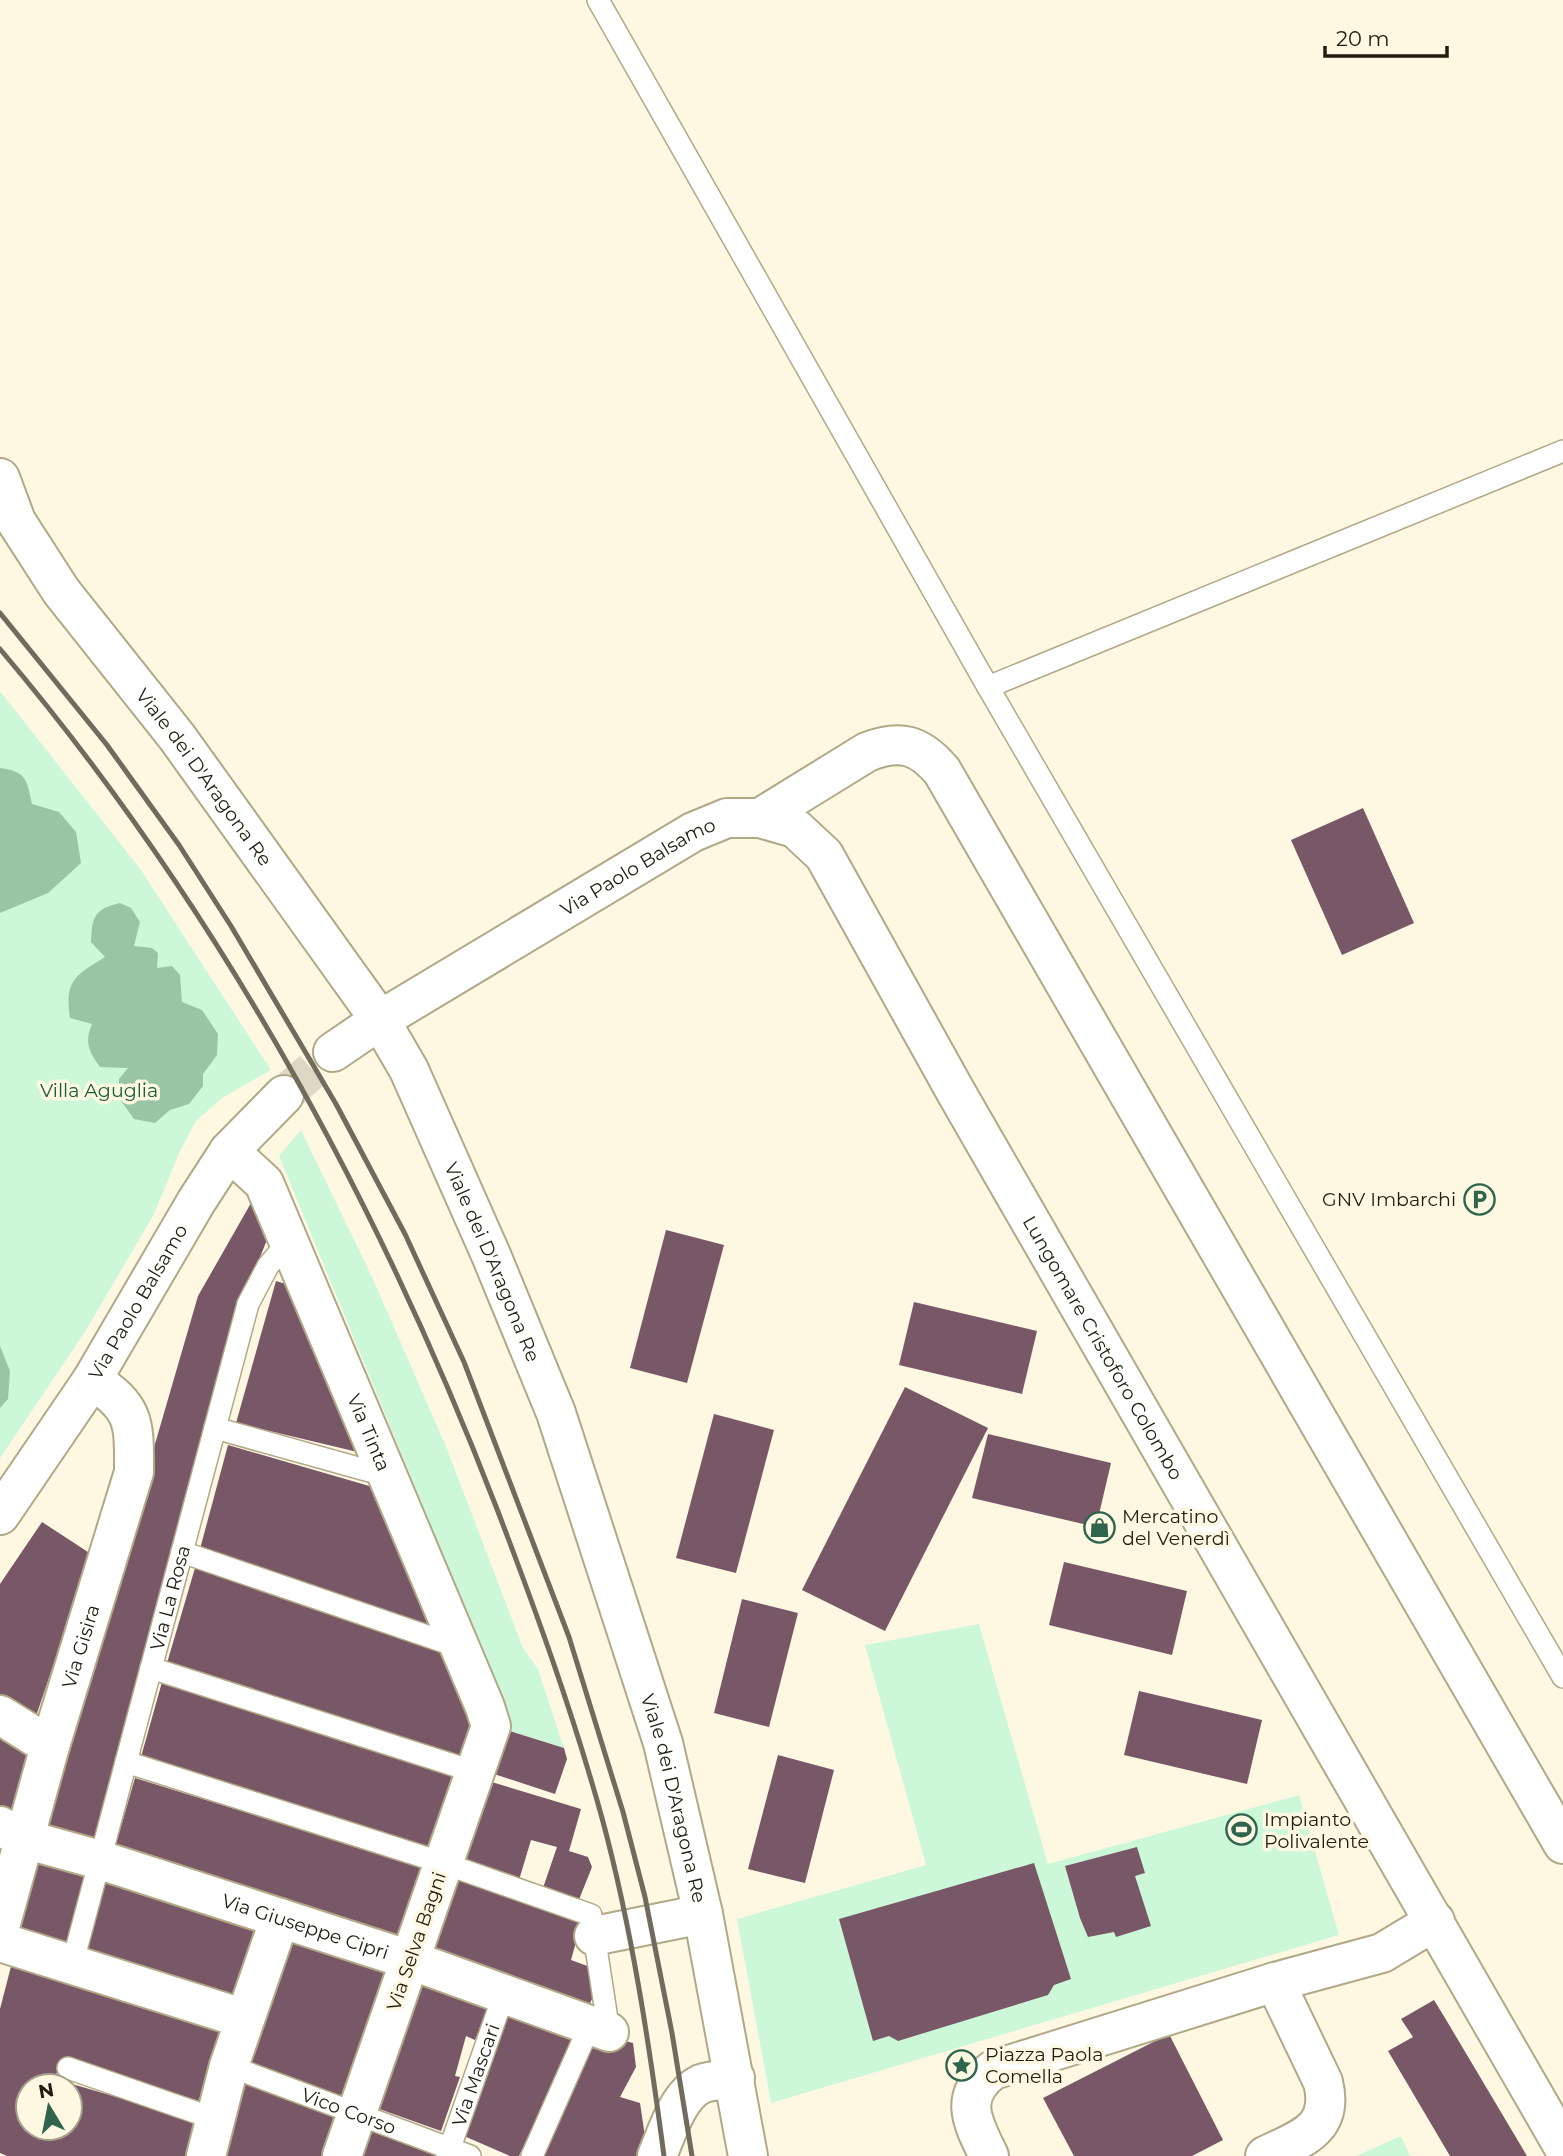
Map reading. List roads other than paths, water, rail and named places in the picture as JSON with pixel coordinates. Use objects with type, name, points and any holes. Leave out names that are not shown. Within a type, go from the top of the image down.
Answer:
[{"type":"street","name":"Viale dei D'Aragona Re","points":[[0,478],[16,521],[61,591],[177,737],[380,1020],[410,1070],[556,1413],[663,1743],[703,1913],[748,2156]]},
{"type":"street","points":[[761,818],[867,752],[883,746],[900,744],[917,748],[931,758],[942,771],[1563,1844]]},
{"type":"street","name":"Via Paolo Balsamo","points":[[333,1052],[380,1020],[693,832],[727,818],[761,818],[795,828],[824,855],[957,1094]]},
{"type":"street","name":"Lungomare Cristoforo Colombo","points":[[957,1094],[1563,2146]]},
{"type":"street","name":"Via Paolo Balsamo","points":[[0,1515],[92,1380],[196,1202],[229,1151],[284,1095]]},
{"type":"street","name":"Via Tinta","points":[[229,1151],[264,1183],[491,1726]]},
{"type":"street","name":"Via Gisira","points":[[0,1927],[12,1832],[50,1746],[134,1472],[134,1441],[128,1412],[115,1394],[92,1380]]},
{"type":"street","points":[[0,1715],[50,1746]]},
{"type":"street","name":"Via Selva Bagni","points":[[342,2156],[491,1726]]},
{"type":"street","name":"Via Giuseppe Cipri","points":[[12,1832],[410,1960],[600,2028]]},
{"type":"street","points":[[594,1936],[703,1913]]},
{"type":"street","points":[[206,2156],[229,2066],[279,1918]]},
{"type":"street","points":[[989,2156],[975,2127],[971,2100],[975,2088],[993,2070],[1275,1982],[1381,1953],[1435,1921]]},
{"type":"street","points":[[0,1942],[245,2020]]},
{"type":"street","points":[[1265,2156],[1308,2136],[1322,2118],[1326,2097],[1323,2082],[1275,1982]]},
{"type":"street","points":[[657,2156],[679,2107],[689,2092],[702,2083],[734,2078]]},
{"type":"lane","points":[[598,0],[988,687],[1563,1677]]},
{"type":"lane","points":[[988,687],[1563,451]]},
{"type":"lane","name":"Via La Rosa","points":[[72,1965],[248,1304],[268,1266],[288,1242]]},
{"type":"lane","points":[[215,1428],[387,1476]]},
{"type":"lane","points":[[182,1552],[460,1647]]},
{"type":"lane","points":[[151,1668],[475,1772]]},
{"type":"lane","points":[[126,1762],[443,1864],[591,1915],[600,2028],[532,2156]]},
{"type":"lane","name":"Via Mascari","points":[[448,2152],[504,1994]]},
{"type":"lane","name":"Vico Corso","points":[[229,2066],[356,2113],[448,2152],[470,2156]]},
{"type":"lane","points":[[68,2068],[215,2119]]},
{"type":"tunnel","points":[[284,1095],[333,1052]]},
{"type":"railway","points":[[0,613],[107,745],[179,845],[231,926],[336,1104],[405,1234],[464,1362],[569,1637],[623,1812],[645,1897],[672,2033],[692,2156]]},
{"type":"railway","points":[[0,649],[78,746],[152,847],[221,951],[344,1167],[399,1279],[450,1393],[540,1624],[602,1818],[639,1986],[664,2156]]},
{"type":"place","name":"GNV Imbarchi","points":[[1479,1199]]},
{"type":"place","name":"Mercatino del Venerdì","points":[[1099,1527]]},
{"type":"place","name":"Impianto Polivalente","points":[[1241,1830]]},
{"type":"place","name":"Piazza Paola Comella","points":[[962,2065]]},
{"type":"park label","name":"Villa Aguglia","points":[[99,1090]]}]
